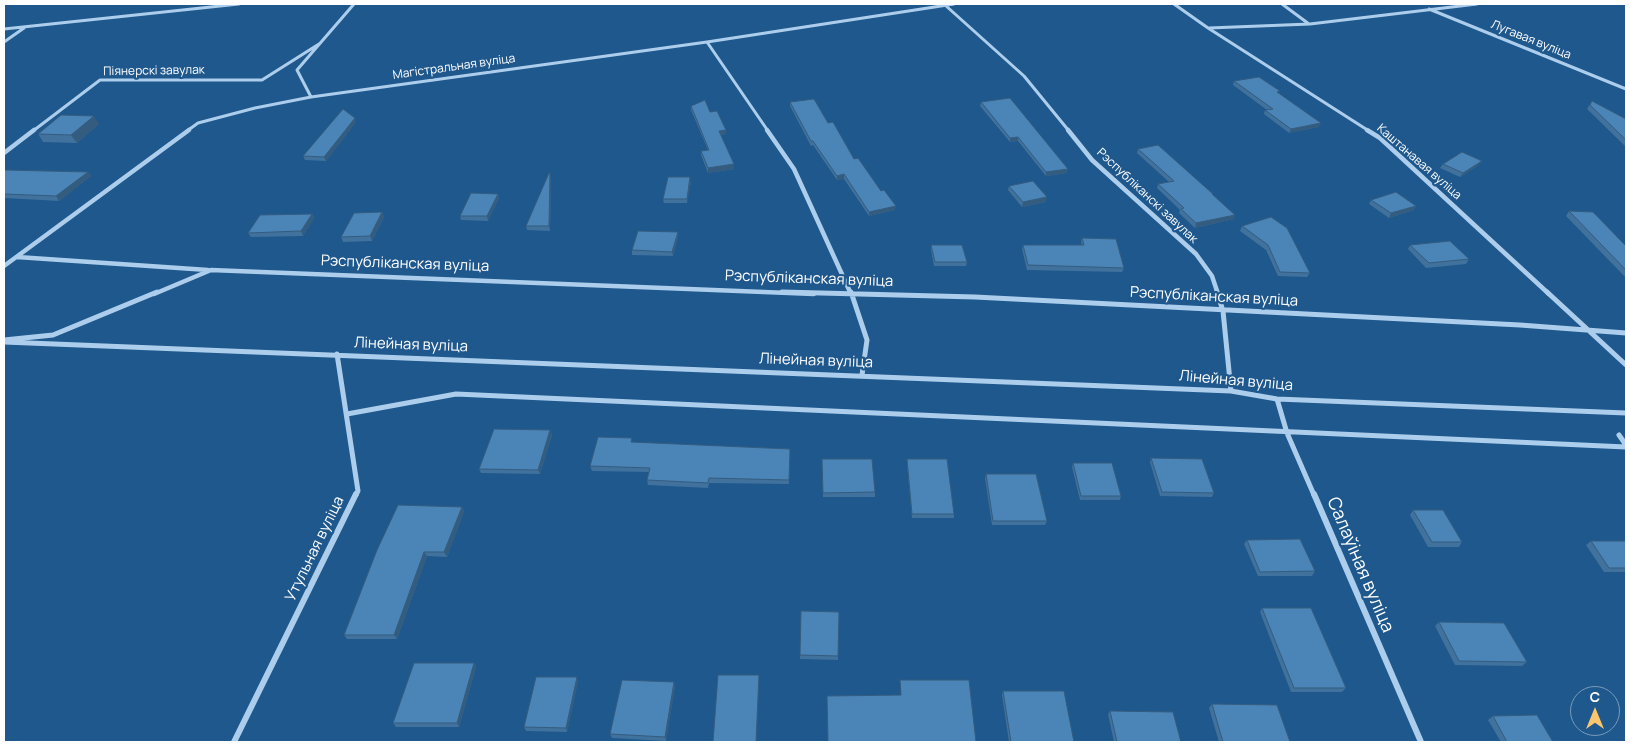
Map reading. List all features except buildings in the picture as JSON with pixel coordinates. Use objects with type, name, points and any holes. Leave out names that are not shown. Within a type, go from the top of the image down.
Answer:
[{"type":"street","points":[[4,30],[239,4]]},
{"type":"street","points":[[311,97],[297,70],[354,4]]},
{"type":"street","name":"Магістральная вуліца","points":[[4,266],[198,123],[255,108],[311,97],[707,42],[954,4]]},
{"type":"street","name":"Каштанавая вуліца","points":[[1174,4],[1208,28],[1380,138],[1626,365]]},
{"type":"street","points":[[1282,4],[1310,24]]},
{"type":"street","points":[[1208,28],[1310,24],[1477,4]]},
{"type":"street","name":"Рэспубліканскі завулак","points":[[945,5],[1024,76],[1092,160],[1196,254],[1212,276],[1223,311],[1231,391]]},
{"type":"street","name":"Лугавая вуліца","points":[[1429,9],[1626,89]]},
{"type":"street","points":[[4,42],[24,27]]},
{"type":"street","points":[[707,42],[794,169],[852,295],[867,340],[862,375]]},
{"type":"street","name":"Піянерскі завулак","points":[[4,153],[100,80],[262,80],[319,44]]},
{"type":"street","points":[[16,257],[211,270]]},
{"type":"street","name":"Рэспубліканская вуліца","points":[[4,341],[54,335],[211,270],[852,295],[975,297],[1520,325],[1626,333]]},
{"type":"street","name":"Лінейная вуліца","points":[[4,341],[1231,391],[1277,399],[1626,413]]},
{"type":"street","name":"Утульная вуліца","points":[[234,742],[358,491],[336,354]]},
{"type":"street","points":[[347,414],[456,394],[1287,433],[1626,446]]},
{"type":"street","name":"Салаўіная вуліца","points":[[1277,399],[1287,433],[1421,742]]},
{"type":"street","points":[[1619,435],[1626,446]]}]
